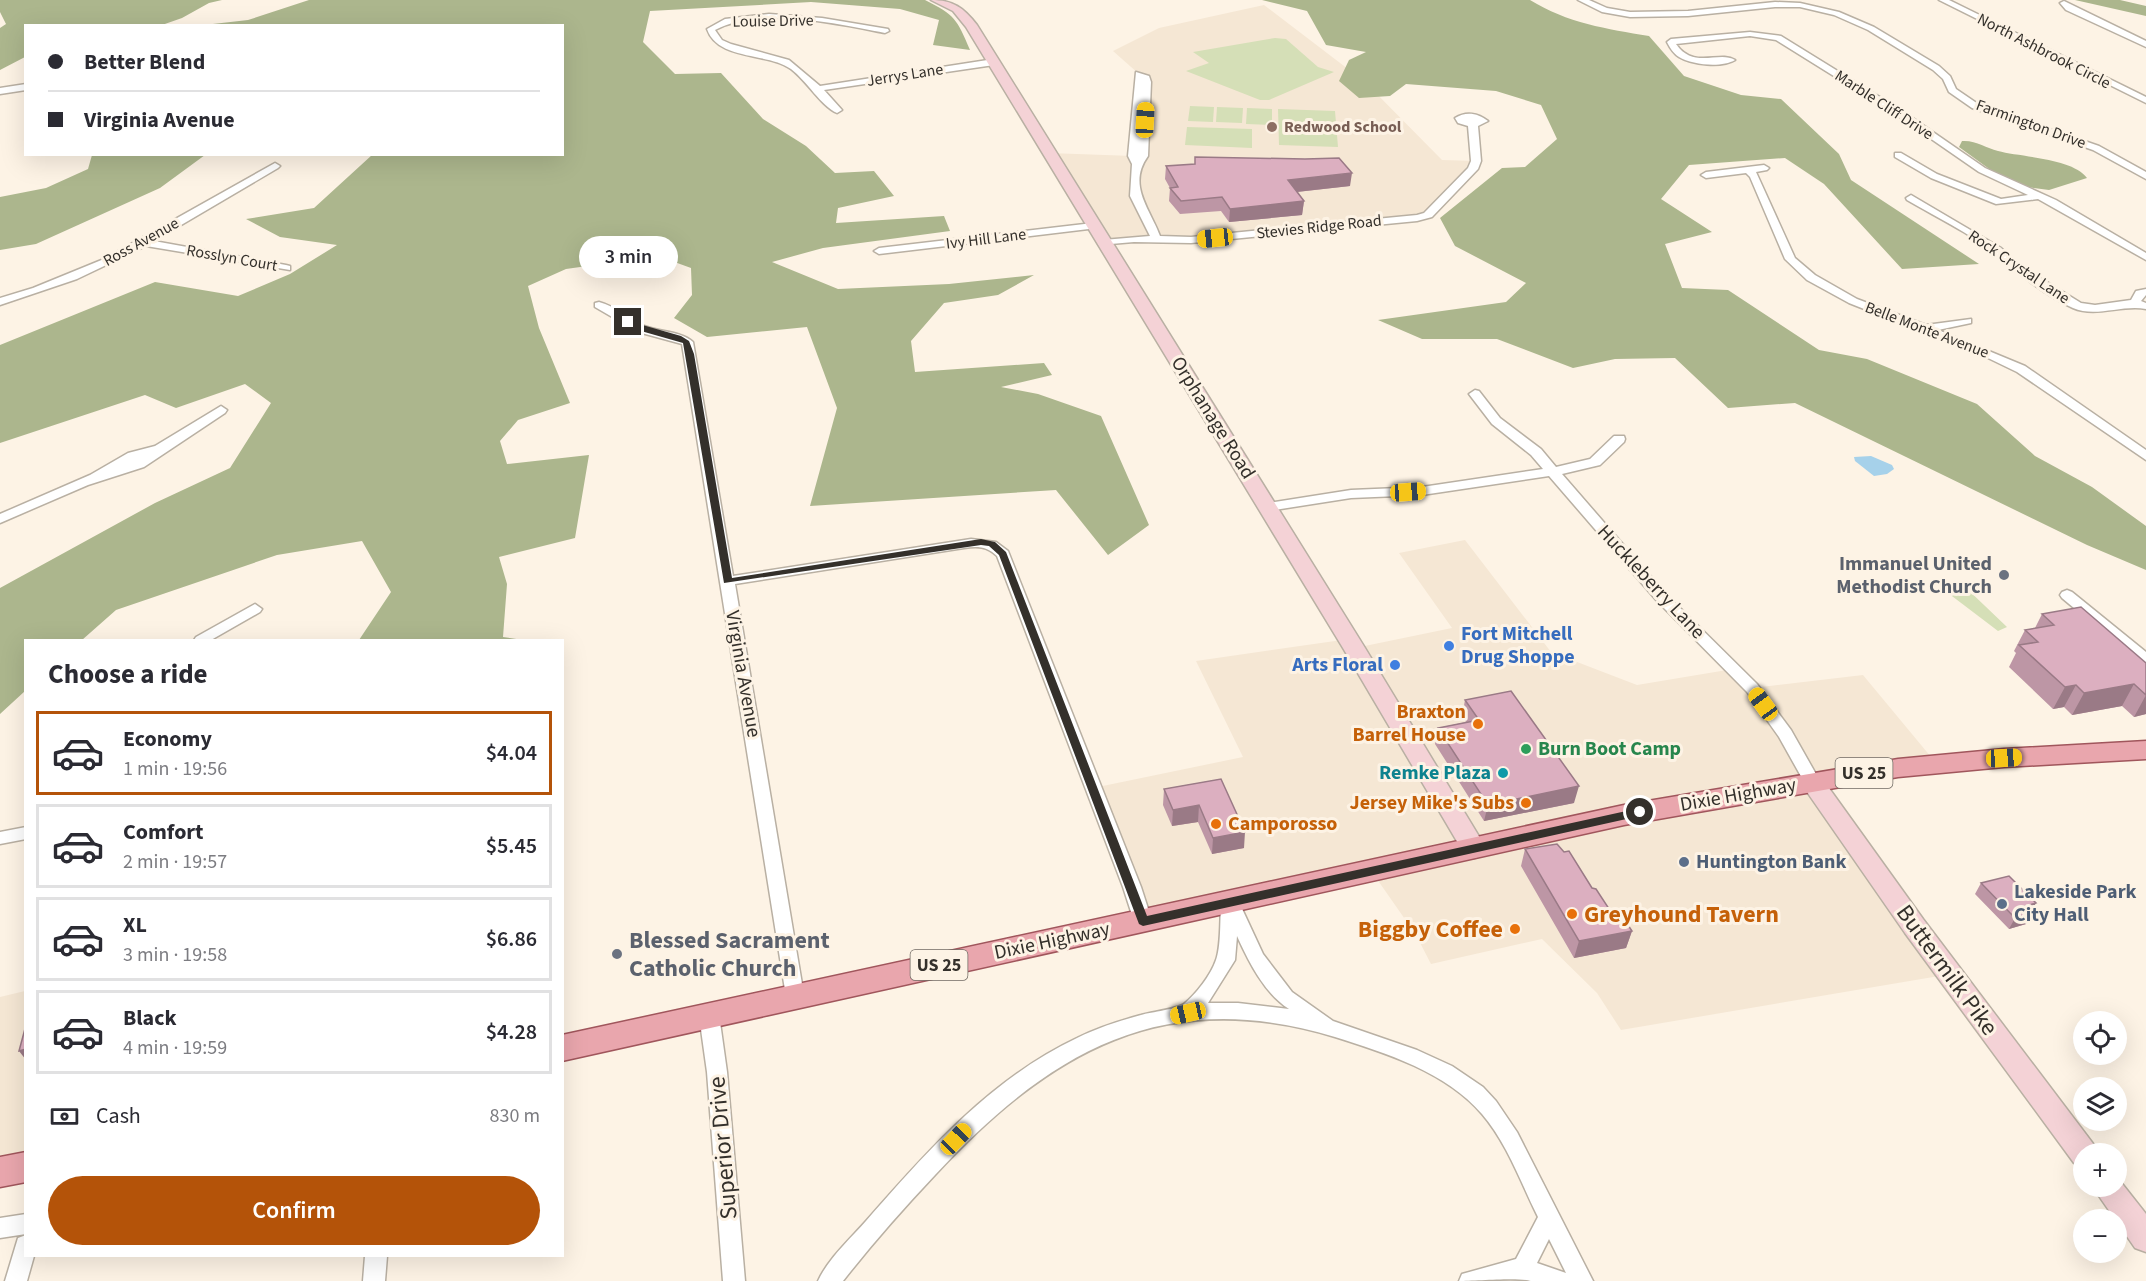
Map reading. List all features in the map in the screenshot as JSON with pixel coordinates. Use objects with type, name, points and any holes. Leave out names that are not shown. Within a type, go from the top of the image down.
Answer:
[{"type":"main road","name":"Orphanage Road","points":[[937,0],[957,9],[965,16],[1268,507],[1474,849]]},
{"type":"main road","name":"Dixie Highway","points":[[564,1048],[1624,815],[1936,763],[2146,750]]},
{"type":"main road","name":"Buttermilk Pike","points":[[1813,783],[1884,884],[2076,1143]]},
{"type":"main road","points":[[0,1172],[24,1167]]},
{"type":"main road","points":[[2116,1197],[2146,1238]]},
{"type":"street","name":"Farmington Drive","points":[[1582,0],[1603,10],[1627,14],[1801,3],[1846,16],[1920,57],[1944,74],[1958,96],[1975,106],[2096,148],[2146,176]]},
{"type":"street","points":[[1703,0],[1717,9]]},
{"type":"street","name":"North Ashbrook Circle","points":[[1943,0],[2146,100]]},
{"type":"street","points":[[2064,3],[2069,8],[2146,44]]},
{"type":"street","name":"Louise Drive","points":[[837,110],[790,64],[777,58],[723,44],[713,36],[711,29],[722,22],[737,19],[786,18],[832,21],[885,32]]},
{"type":"street","name":"Marble Cliff Drive","points":[[1731,60],[1695,62],[1674,47],[1671,42],[1750,34],[1778,38],[1901,114],[1982,171],[2039,196],[2146,257]]},
{"type":"street","name":"Jerrys Lane","points":[[816,89],[994,62]]},
{"type":"street","points":[[1137,164],[1143,156],[1147,82],[1146,78],[1138,74],[1133,156],[1137,164],[1135,196],[1155,235],[1155,240]]},
{"type":"street","points":[[0,91],[24,87]]},
{"type":"street","name":"Stevies Ridge Road","points":[[1103,243],[1191,240],[1428,215],[1473,169],[1476,161],[1473,124]]},
{"type":"street","points":[[1898,155],[1934,176],[2000,202],[2039,196]]},
{"type":"street","name":"Ross Avenue","points":[[0,302],[65,281],[114,259],[275,166]]},
{"type":"street","points":[[1706,175],[1764,168]]},
{"type":"street","name":"Belle Monte Avenue","points":[[1749,171],[1754,176],[1791,259],[1797,266],[1832,291],[1853,301],[2021,369],[2146,456]]},
{"type":"street","name":"Rock Crystal Lane","points":[[1911,198],[1997,250],[2014,266],[2078,306],[2095,308],[2140,304]]},
{"type":"street","name":"Ivy Hill Lane","points":[[879,251],[1094,226]]},
{"type":"street","name":"Rosslyn Court","points":[[143,242],[285,268]]},
{"type":"street","points":[[2140,304],[2140,293],[2146,292]]},
{"type":"street","name":"Virginia Avenue","points":[[599,305],[611,309],[637,328],[687,342],[795,996]]},
{"type":"street","points":[[1924,329],[1966,321]]},
{"type":"street","name":"Huckleberry Lane","points":[[1475,393],[1496,421],[1525,441],[1554,472],[1662,598],[1752,688],[1785,734],[1813,783]]},
{"type":"street","points":[[0,519],[95,478],[128,469],[153,457],[158,450],[220,410]]},
{"type":"street","points":[[1268,507],[1351,494],[1422,491],[1554,472],[1590,465],[1619,439]]},
{"type":"street","points":[[728,581],[981,542],[998,548],[1003,554],[1132,887],[1143,921]]},
{"type":"street","points":[[2067,595],[2146,660]]},
{"type":"street","points":[[203,639],[255,609]]},
{"type":"street","points":[[0,838],[24,833]]},
{"type":"street","points":[[1188,1013],[1210,987],[1226,960],[1231,903]]},
{"type":"street","points":[[1231,903],[1256,958],[1285,997],[1332,1028]]},
{"type":"street","points":[[829,1281],[912,1184],[971,1124],[1017,1084],[1050,1061],[1084,1043],[1123,1028],[1188,1013],[1220,1010],[1246,1011],[1332,1028],[1412,1057],[1453,1076],[1474,1091],[1490,1108],[1506,1133],[1582,1281]]},
{"type":"street","name":"Superior Drive","points":[[709,1015],[717,1072],[734,1281]]},
{"type":"street","points":[[1524,1268],[1550,1218]]},
{"type":"street","points":[[0,1228],[24,1224]]},
{"type":"street","points":[[16,1281],[24,1252]]},
{"type":"street","points":[[374,1281],[376,1257]]},
{"type":"street","points":[[1470,1281],[1524,1268],[1561,1281]]},
{"type":"shaded area","name":"Redwood School","points":[[1264,5],[1365,82],[1442,160],[1476,161],[1428,215],[1191,240],[1103,243],[1049,153],[1133,156],[1139,74],[1113,51],[1159,28]]},
{"type":"shaded area","points":[[1465,540],[1551,652],[1637,685],[1733,669],[1752,688],[1863,675],[1936,763],[1814,782],[1951,974],[1621,1030],[1597,993],[1542,939],[1431,964],[1416,935],[1372,872],[1143,921],[1093,788],[1243,757],[1196,661],[1349,639],[1355,648],[1452,628],[1399,553]]},
{"type":"shaded area","points":[[24,991],[24,1167],[0,1172],[0,997]]},
{"type":"green space","points":[[0,0],[222,0],[209,3],[182,18],[165,24],[24,24],[24,58],[0,70],[0,28],[6,24],[0,12]]},
{"type":"green space","points":[[309,0],[925,0],[943,10],[954,19],[970,50],[933,45],[939,20],[900,9],[811,2],[650,11],[643,42],[675,74],[721,73],[763,119],[806,146],[835,173],[874,171],[894,196],[838,208],[836,223],[944,216],[950,231],[823,248],[772,262],[838,289],[949,284],[1034,275],[998,295],[944,303],[911,341],[915,372],[1044,363],[1052,375],[1001,387],[1038,394],[1101,416],[1149,525],[1108,555],[1056,490],[810,506],[837,408],[807,327],[707,337],[674,318],[692,295],[691,268],[658,256],[566,269],[528,286],[539,328],[570,403],[518,420],[500,441],[507,464],[589,455],[575,538],[499,557],[507,584],[503,637],[516,639],[360,639],[391,592],[362,541],[277,555],[116,610],[83,639],[24,639],[24,692],[0,714],[0,588],[155,503],[230,468],[271,403],[245,384],[176,408],[145,395],[0,443],[0,345],[155,282],[238,296],[290,274],[337,245],[280,237],[246,219],[314,208],[371,156],[564,156],[564,24],[213,24],[248,20]]},
{"type":"green space","points":[[1262,0],[1530,0],[1573,20],[1649,36],[1684,76],[1741,95],[1781,99],[1839,154],[1851,180],[1979,264],[1902,269],[1824,184],[1785,158],[1689,165],[1661,199],[1712,232],[1665,244],[1682,288],[1728,290],[1819,350],[1867,359],[1977,404],[2035,456],[2092,487],[2146,526],[2146,570],[2087,545],[1795,403],[1728,408],[1675,358],[1615,359],[1573,368],[1497,339],[1422,339],[1378,320],[1506,302],[1526,283],[1455,246],[1440,218],[1502,168],[1525,167],[1557,139],[1541,105],[1496,91],[1406,84],[1390,96],[1359,98],[1339,81],[1349,60],[1366,52],[1326,45],[1307,11]]},
{"type":"green space","points":[[2075,0],[2120,0],[2146,6],[2146,16]]},
{"type":"green space","points":[[1275,38],[1286,39],[1318,67],[1334,72],[1269,100],[1260,100],[1186,71],[1209,63],[1193,52]]},
{"type":"green space","points":[[1190,106],[1214,107],[1213,122],[1188,121]]},
{"type":"green space","points":[[1217,107],[1243,108],[1242,123],[1216,122]]},
{"type":"green space","points":[[1247,108],[1272,109],[1272,125],[1246,124]]},
{"type":"green space","points":[[1278,109],[1335,111],[1338,147],[1279,145]]},
{"type":"green space","points":[[1187,127],[1252,129],[1252,148],[1185,145]]},
{"type":"green space","points":[[1962,141],[1976,143],[1998,151],[2058,162],[2080,171],[2087,178],[2049,190],[2027,187],[1992,171],[1959,147]]},
{"type":"green space","points":[[92,156],[204,156],[160,188],[36,244],[0,250],[0,197],[46,188],[88,169]]},
{"type":"green space","points":[[1962,584],[2007,627],[1998,631],[1944,590]]},
{"type":"water","points":[[1871,456],[1892,465],[1894,469],[1887,474],[1874,476],[1855,461],[1854,457]]},
{"type":"building","points":[[1195,157],[1339,158],[1352,173],[1288,180],[1304,201],[1230,209],[1222,197],[1181,201],[1170,188],[1178,187],[1166,166],[1195,164]]},
{"type":"building","points":[[2081,607],[2146,663],[2146,695],[2134,684],[2084,693],[2076,685],[2065,687],[2019,645],[2038,642],[2025,630],[2054,625],[2042,614]]},
{"type":"building","name":"Remke Plaza","points":[[1511,691],[1579,786],[1488,805],[1438,728],[1479,720],[1465,700]]},
{"type":"building","points":[[1221,779],[1245,832],[1213,838],[1199,805],[1173,810],[1164,789]]},
{"type":"building","points":[[1557,844],[1564,852],[1569,851],[1592,888],[1596,889],[1611,912],[1618,910],[1632,931],[1579,941],[1525,849]]},
{"type":"building","points":[[2009,876],[2036,903],[2026,906],[2033,913],[2015,918],[1981,883]]},
{"type":"building","points":[[24,1032],[24,1050],[19,1051]]},
{"type":"place","name":"Redwood School","points":[[1272,127]]},
{"type":"place","name":"Immanuel United Methodist Church","points":[[2004,575]]},
{"type":"place","name":"Fort Mitchell Drug Shoppe","points":[[1449,646]]},
{"type":"place","name":"Arts Floral","points":[[1395,665]]},
{"type":"place","name":"Braxton Barrel House","points":[[1478,724]]},
{"type":"place","name":"Burn Boot Camp","points":[[1526,749]]},
{"type":"place","name":"Remke Plaza","points":[[1503,773]]},
{"type":"place","name":"Jersey Mike's Subs","points":[[1526,803]]},
{"type":"place","name":"Camporosso","points":[[1216,824]]},
{"type":"place","name":"Huntington Bank","points":[[1684,862]]},
{"type":"place","name":"Lakeside Park City Hall","points":[[2002,904]]},
{"type":"place","name":"Greyhound Tavern","points":[[1572,914]]},
{"type":"place","name":"Biggby Coffee","points":[[1515,929]]},
{"type":"place","name":"Blessed Sacrament Catholic Church","points":[[617,954]]},
{"type":"route","points":[[628,322],[637,328],[687,342],[728,581],[981,542],[998,548],[1003,554],[1132,887],[1143,921],[1640,812]]}]
